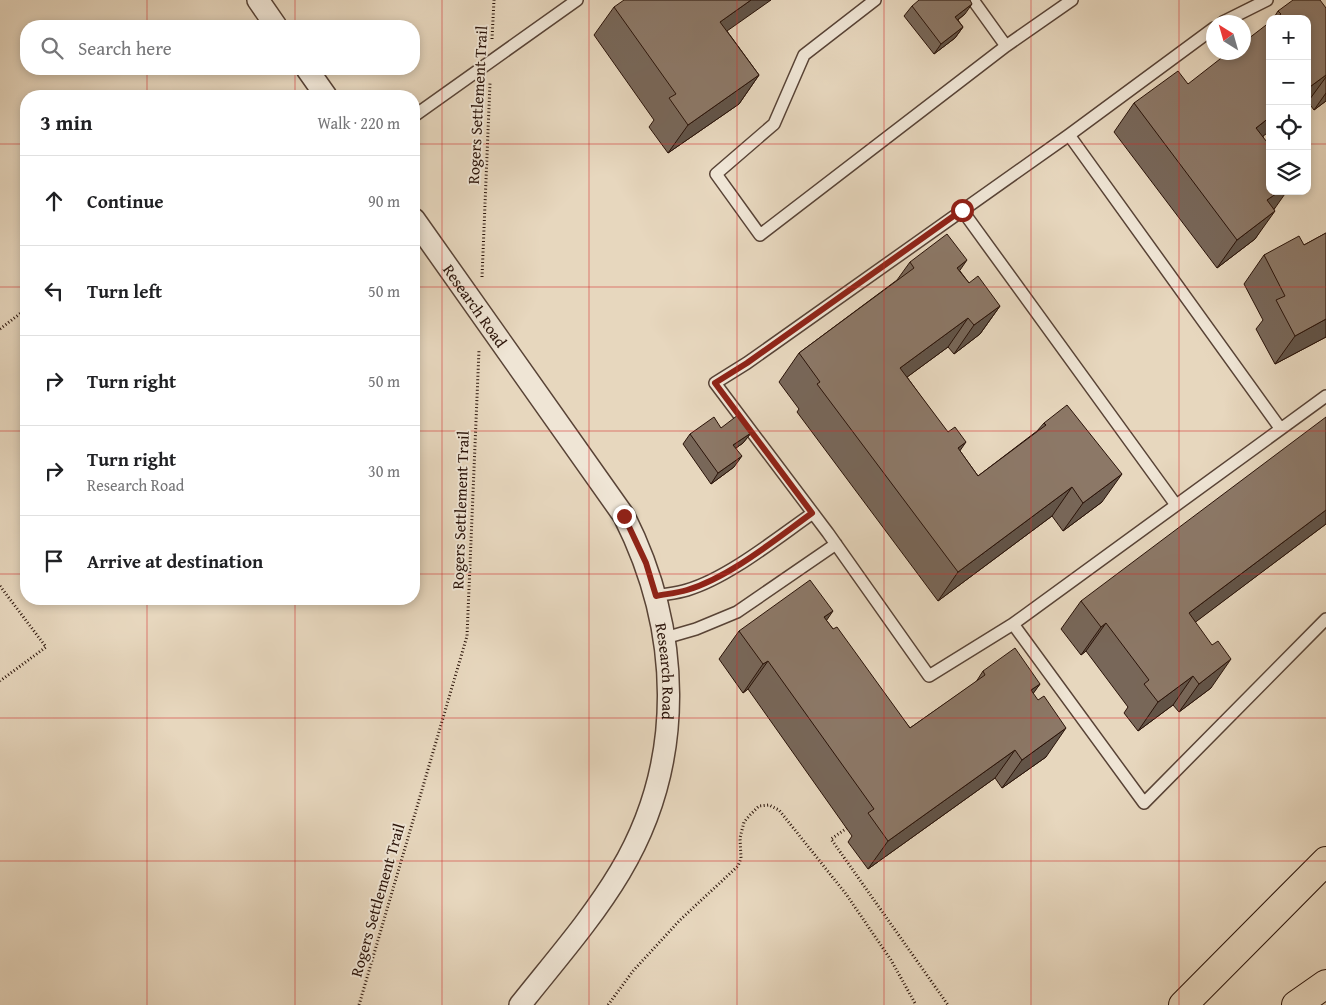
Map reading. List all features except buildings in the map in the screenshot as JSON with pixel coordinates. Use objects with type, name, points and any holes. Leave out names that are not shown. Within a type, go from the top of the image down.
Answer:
[{"type":"main road","points":[[1184,1005],[1326,861]]},
{"type":"main road","points":[[1296,1005],[1326,984]]},
{"type":"street","points":[[258,0],[272,20]]},
{"type":"street","points":[[310,75],[322,90]]},
{"type":"street","name":"Research Road","points":[[420,228],[624,516],[646,563],[656,596],[665,638],[669,690],[666,733],[661,767],[640,833],[621,871],[597,907],[520,1005]]},
{"type":"lane","points":[[420,112],[577,0]]},
{"type":"lane","points":[[875,0],[804,55],[774,124],[716,174],[760,235],[1006,46],[1072,0]]},
{"type":"lane","points":[[973,0],[1006,46]]},
{"type":"lane","points":[[1237,15],[1267,0]]},
{"type":"lane","points":[[1206,34],[1069,135],[747,363],[715,383],[836,544],[929,676],[1013,624],[1326,396]]},
{"type":"lane","points":[[1069,135],[1280,428]]},
{"type":"lane","points":[[962,210],[1176,505]]},
{"type":"lane","points":[[656,596],[688,590],[721,574],[743,562],[812,513]]},
{"type":"lane","points":[[665,638],[696,629],[737,612],[836,544]]},
{"type":"lane","points":[[1013,624],[1144,803],[1326,620]]},
{"type":"path","name":"Rogers Settlement Trail","points":[[492,48],[494,0]]},
{"type":"path","name":"Rogers Settlement Trail","points":[[482,282],[491,77]]},
{"type":"path","points":[[0,328],[20,313]]},
{"type":"path","name":"Rogers Settlement Trail","points":[[359,1005],[467,636],[480,341]]},
{"type":"path","points":[[0,586],[46,647],[0,681]]},
{"type":"path","points":[[608,1005],[633,972],[680,920],[738,866],[744,822],[759,806],[769,805],[779,810],[846,894],[891,960],[916,1005]]},
{"type":"path","points":[[847,828],[831,839],[948,1005]]},
{"type":"route","points":[[624,516],[646,563],[656,596],[688,590],[721,574],[743,562],[812,513],[715,383],[747,363],[962,210]]}]
